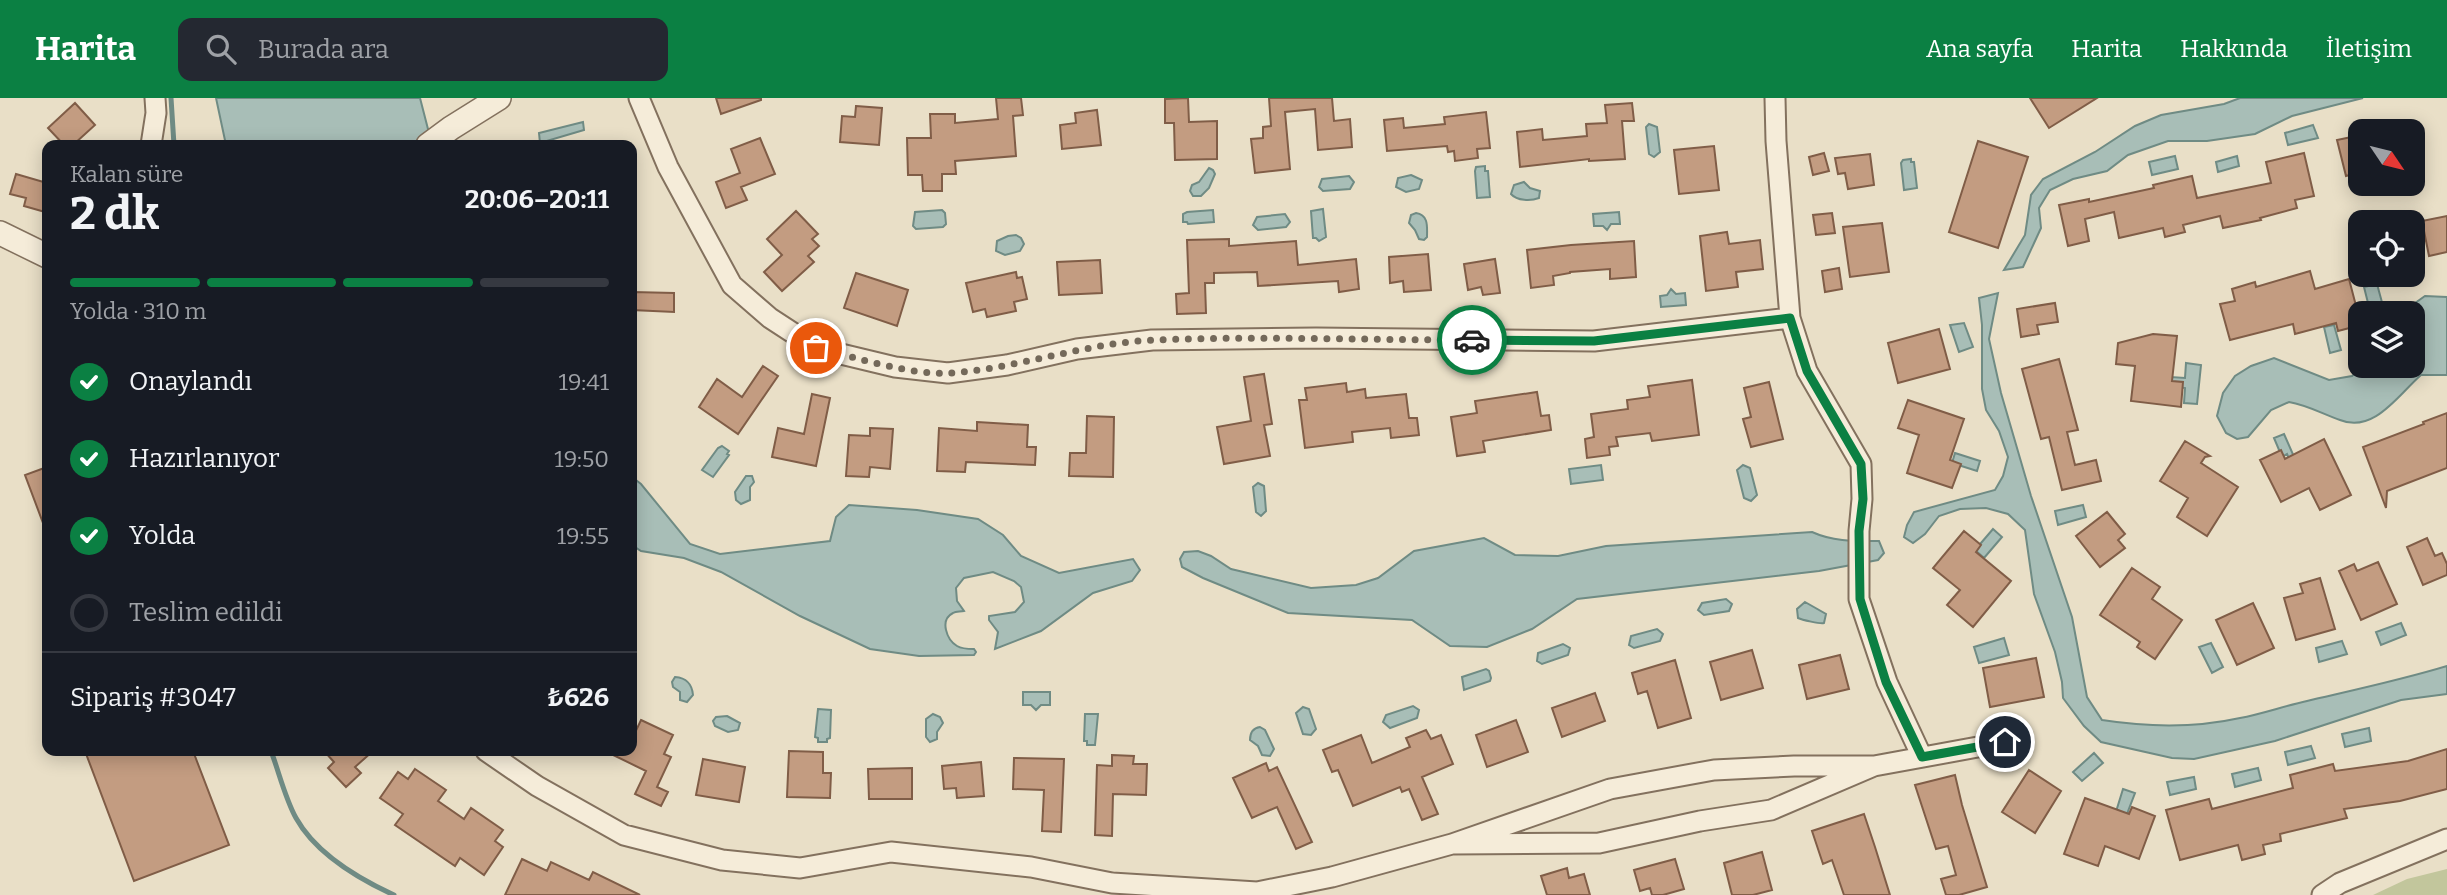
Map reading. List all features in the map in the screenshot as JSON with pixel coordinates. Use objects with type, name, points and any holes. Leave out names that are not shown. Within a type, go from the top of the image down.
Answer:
[{"type":"street","points":[[152,140],[156,113],[155,98]]},
{"type":"street","points":[[435,140],[499,98]]},
{"type":"street","points":[[639,98],[668,167],[732,285],[770,318],[816,348],[895,367],[948,373],[1007,365],[1077,349],[1152,340],[1316,338],[1594,341],[1790,318]]},
{"type":"street","points":[[1775,98],[1790,318],[1807,371],[1861,464],[1863,499],[1859,531],[1860,599],[1886,682],[1922,757]]},
{"type":"street","points":[[0,233],[42,254]]},
{"type":"street","points":[[493,756],[537,786],[624,835],[722,860],[800,868],[891,852],[1031,867],[1112,883],[1257,892],[1332,877],[1452,844],[1610,789],[1714,770],[1874,766],[2005,742]]},
{"type":"street","points":[[1452,844],[1599,844],[1700,821],[1771,810],[1874,766]]},
{"type":"street","points":[[2322,895],[2340,883],[2447,838]]},
{"type":"green space","points":[[2447,869],[2447,895],[2373,895],[2407,879]]},
{"type":"water","points":[[216,98],[420,98],[428,129],[434,140],[225,140]]},
{"type":"water","points":[[2240,98],[2363,98],[2292,116],[2255,134],[2207,141],[2168,141],[2128,155],[2107,171],[2073,179],[2050,190],[2039,208],[2041,228],[2023,267],[2004,270],[2025,235],[2031,195],[2043,179],[2095,152],[2135,126],[2161,115],[2224,104]]},
{"type":"water","points":[[583,122],[584,130],[550,140],[540,140],[539,133]]},
{"type":"water","points":[[1649,124],[1657,127],[1660,152],[1654,157],[1649,154],[1646,127]]},
{"type":"water","points":[[2313,125],[2318,138],[2288,145],[2285,133]]},
{"type":"water","points":[[2175,156],[2178,169],[2152,175],[2149,162]]},
{"type":"water","points":[[2237,156],[2239,166],[2218,172],[2216,162]]},
{"type":"water","points":[[1911,159],[1911,162],[1914,162],[1917,188],[1904,190],[1901,163]]},
{"type":"water","points":[[1485,166],[1485,171],[1488,171],[1490,197],[1477,198],[1476,167]]},
{"type":"water","points":[[1209,168],[1215,174],[1209,188],[1201,196],[1193,196],[1190,191],[1192,185],[1199,182]]},
{"type":"water","points":[[1411,175],[1422,180],[1419,189],[1406,192],[1396,187],[1398,178]]},
{"type":"water","points":[[1349,176],[1354,182],[1350,189],[1323,191],[1319,187],[1322,179]]},
{"type":"water","points":[[1524,182],[1530,188],[1540,191],[1539,198],[1524,200],[1511,194],[1514,185]]},
{"type":"water","points":[[1323,209],[1326,237],[1319,241],[1313,238],[1311,211]]},
{"type":"water","points":[[942,210],[946,224],[943,227],[916,229],[913,226],[915,212]]},
{"type":"water","points":[[1213,210],[1214,222],[1183,222],[1183,214],[1187,212]]},
{"type":"water","points":[[1619,212],[1620,224],[1611,224],[1607,230],[1603,226],[1594,226],[1593,214]]},
{"type":"water","points":[[1416,213],[1423,216],[1426,222],[1427,237],[1424,240],[1419,239],[1409,223],[1411,215]]},
{"type":"water","points":[[1285,214],[1290,222],[1286,227],[1258,230],[1253,225],[1257,217]]},
{"type":"water","points":[[1016,235],[1024,244],[1020,251],[1005,255],[996,251],[997,241]]},
{"type":"water","points":[[2364,287],[2378,287],[2382,301],[2368,301]]},
{"type":"water","points":[[1671,289],[1676,294],[1685,293],[1686,305],[1661,307],[1660,296],[1667,295]]},
{"type":"water","points":[[1998,293],[1989,339],[2001,393],[2031,496],[2072,617],[2087,697],[2102,720],[2136,724],[2206,724],[2257,714],[2447,666],[2447,694],[2401,700],[2275,741],[2194,759],[2172,758],[2101,742],[2084,726],[2063,698],[2055,652],[2034,594],[2025,530],[2008,514],[1986,508],[1960,509],[1939,516],[1925,534],[1913,543],[1904,537],[1914,512],[1995,490],[2003,476],[2008,457],[1999,431],[1986,410],[1982,389],[1982,325],[1979,298]]},
{"type":"water","points":[[2425,296],[2447,297],[2447,375],[2425,375],[2425,301],[2418,301]]},
{"type":"water","points":[[1964,323],[1973,347],[1959,352],[1950,325]]},
{"type":"water","points":[[2334,325],[2341,350],[2330,353],[2324,327]]},
{"type":"water","points":[[2274,358],[2329,380],[2348,377],[2418,378],[2385,410],[2364,422],[2340,420],[2289,402],[2271,410],[2248,437],[2237,439],[2226,433],[2217,416],[2223,393],[2235,376],[2251,366]]},
{"type":"water","points":[[2186,363],[2201,365],[2197,404],[2184,403],[2185,388],[2171,386],[2171,377],[2185,378]]},
{"type":"water","points":[[2284,434],[2295,459],[2290,461],[2287,454],[2282,457],[2274,438]]},
{"type":"water","points":[[722,446],[729,451],[729,455],[713,477],[702,470]]},
{"type":"water","points":[[1955,453],[1980,461],[1977,471],[1952,463]]},
{"type":"water","points":[[1601,465],[1603,480],[1571,484],[1569,469]]},
{"type":"water","points":[[1743,465],[1750,468],[1757,495],[1751,501],[1744,498],[1737,470]]},
{"type":"water","points":[[746,476],[752,476],[754,482],[750,487],[750,500],[741,504],[736,500],[735,492]]},
{"type":"water","points":[[637,481],[690,544],[720,554],[830,541],[836,517],[849,505],[917,510],[978,519],[1003,535],[1021,556],[1059,573],[1133,559],[1140,570],[1132,581],[1093,593],[1041,631],[995,649],[998,632],[989,616],[1015,612],[1024,602],[1021,587],[993,572],[964,578],[956,588],[957,601],[964,611],[954,612],[945,625],[953,643],[976,652],[974,655],[919,656],[870,649],[800,616],[721,572],[684,558],[637,548]]},
{"type":"water","points":[[1258,483],[1264,486],[1266,511],[1261,516],[1256,512],[1253,487]]},
{"type":"water","points":[[2083,505],[2086,517],[2058,525],[2055,511]]},
{"type":"water","points":[[1993,529],[2002,537],[1984,558],[1975,550]]},
{"type":"water","points":[[1812,532],[1837,539],[1879,541],[1884,553],[1878,560],[1819,571],[1577,599],[1532,629],[1487,647],[1450,646],[1412,620],[1288,613],[1203,578],[1182,567],[1180,559],[1184,552],[1198,551],[1231,569],[1311,588],[1356,585],[1378,578],[1414,551],[1484,538],[1515,555],[1558,556],[1606,546]]},
{"type":"water","points":[[1726,599],[1732,604],[1729,611],[1704,615],[1698,610],[1702,603]]},
{"type":"water","points":[[1805,602],[1826,614],[1824,623],[1798,618],[1797,609]]},
{"type":"water","points":[[2401,623],[2406,635],[2381,645],[2376,632]]},
{"type":"water","points":[[1657,629],[1663,634],[1660,641],[1634,648],[1629,645],[1631,636]]},
{"type":"water","points":[[2004,638],[2009,655],[1979,663],[1974,647]]},
{"type":"water","points":[[2342,641],[2347,654],[2319,662],[2316,648]]},
{"type":"water","points":[[2211,643],[2223,667],[2212,673],[2199,647]]},
{"type":"water","points":[[1563,644],[1570,648],[1568,655],[1542,664],[1537,661],[1538,653]]},
{"type":"water","points":[[1486,669],[1489,671],[1490,681],[1464,690],[1462,677]]},
{"type":"water","points":[[675,677],[686,680],[691,688],[693,695],[687,702],[680,700],[680,692],[673,687]]},
{"type":"water","points":[[1023,692],[1050,692],[1050,705],[1041,705],[1036,710],[1031,705],[1023,705]]},
{"type":"water","points":[[1413,706],[1419,710],[1417,718],[1390,728],[1383,722],[1386,715]]},
{"type":"water","points":[[1303,707],[1309,709],[1316,729],[1311,735],[1303,734],[1296,713]]},
{"type":"water","points":[[818,709],[831,710],[830,738],[827,742],[818,742],[815,737]]},
{"type":"water","points":[[933,714],[940,717],[943,723],[937,732],[937,739],[930,742],[926,737],[926,719]]},
{"type":"water","points":[[1085,714],[1098,714],[1095,745],[1087,745],[1087,741],[1084,741]]},
{"type":"water","points":[[727,716],[740,723],[738,730],[728,732],[715,726],[713,721],[716,717]]},
{"type":"water","points":[[1260,727],[1265,730],[1274,749],[1270,756],[1262,755],[1258,746],[1250,740],[1252,731]]},
{"type":"water","points":[[2369,728],[2371,741],[2345,747],[2342,734]]},
{"type":"water","points":[[2311,746],[2315,758],[2288,765],[2285,752]]},
{"type":"water","points":[[2094,753],[2103,763],[2082,781],[2073,772]]},
{"type":"water","points":[[2258,768],[2261,780],[2235,787],[2232,774]]},
{"type":"water","points":[[2194,777],[2196,789],[2170,795],[2167,782]]},
{"type":"water","points":[[2123,789],[2135,793],[2125,819],[2115,815]]},
{"type":"building","points":[[716,98],[761,98],[761,100],[721,114]]},
{"type":"building","points":[[996,98],[1021,98],[1023,115],[1013,116],[1016,156],[955,161],[956,174],[942,174],[942,191],[923,191],[922,175],[908,175],[907,138],[931,138],[930,114],[955,114],[955,123],[998,119]]},
{"type":"building","points":[[1188,98],[1189,122],[1217,121],[1217,159],[1175,160],[1174,123],[1165,123],[1165,99]]},
{"type":"building","points":[[1269,98],[1332,98],[1334,121],[1350,119],[1352,147],[1318,150],[1315,109],[1285,112],[1290,169],[1255,173],[1251,139],[1263,138],[1263,127],[1271,126]]},
{"type":"building","points":[[2030,98],[2097,98],[2049,128]]},
{"type":"building","points":[[75,103],[95,125],[78,140],[59,140],[48,128]]},
{"type":"building","points":[[1632,103],[1634,121],[1622,121],[1625,159],[1589,159],[1520,167],[1517,132],[1542,129],[1543,140],[1587,136],[1586,124],[1607,123],[1605,105]]},
{"type":"building","points":[[856,106],[882,108],[879,145],[840,142],[842,116],[855,117]]},
{"type":"building","points":[[1097,110],[1101,145],[1062,149],[1060,125],[1076,123],[1075,113]]},
{"type":"building","points":[[1486,112],[1490,148],[1477,149],[1478,158],[1455,161],[1454,151],[1448,152],[1447,146],[1387,151],[1384,120],[1403,118],[1404,128],[1445,124],[1444,117]]},
{"type":"building","points":[[760,138],[775,174],[741,187],[747,200],[726,208],[716,182],[740,173],[731,149]]},
{"type":"building","points":[[2348,138],[2348,175],[2346,176],[2337,140]]},
{"type":"building","points":[[1978,141],[2028,157],[1998,248],[1949,232]]},
{"type":"building","points":[[1714,146],[1719,190],[1679,194],[1674,150]]},
{"type":"building","points":[[1824,153],[1829,171],[1813,175],[1809,157]]},
{"type":"building","points":[[2304,153],[2314,196],[2295,200],[2297,208],[2260,218],[2261,220],[2223,228],[2220,216],[2183,225],[2185,232],[2165,237],[2163,228],[2119,238],[2114,212],[2085,219],[2089,241],[2068,246],[2059,205],[2089,199],[2089,202],[2154,188],[2153,185],[2192,176],[2197,198],[2271,183],[2266,162]]},
{"type":"building","points":[[1870,154],[1874,185],[1848,189],[1845,173],[1838,174],[1835,158]]},
{"type":"building","points":[[16,174],[42,182],[42,211],[24,206],[26,198],[10,194]]},
{"type":"building","points":[[796,211],[818,234],[812,239],[819,246],[808,256],[814,262],[782,291],[764,272],[782,255],[767,239]]},
{"type":"building","points":[[1832,213],[1835,233],[1816,235],[1813,215]]},
{"type":"building","points":[[2447,216],[2447,252],[2429,256],[2425,220]]},
{"type":"building","points":[[1882,223],[1889,272],[1850,277],[1843,227]]},
{"type":"building","points":[[1727,232],[1729,244],[1760,240],[1763,269],[1736,272],[1738,287],[1706,291],[1700,236]]},
{"type":"building","points":[[1229,239],[1229,246],[1296,241],[1298,265],[1356,259],[1359,289],[1339,292],[1338,281],[1258,286],[1257,272],[1214,273],[1214,283],[1205,283],[1206,313],[1177,314],[1176,294],[1189,293],[1187,240]]},
{"type":"building","points":[[1634,241],[1636,277],[1610,279],[1610,269],[1570,272],[1553,276],[1554,285],[1531,288],[1527,250]]},
{"type":"building","points":[[1428,254],[1431,290],[1404,292],[1403,281],[1390,283],[1389,257]]},
{"type":"building","points":[[1495,259],[1500,293],[1483,295],[1481,287],[1468,290],[1464,264]]},
{"type":"building","points":[[1100,260],[1102,293],[1059,295],[1057,262]]},
{"type":"building","points":[[1839,268],[1842,289],[1825,292],[1822,271]]},
{"type":"building","points":[[2310,271],[2315,289],[2348,279],[2348,287],[2351,287],[2355,301],[2348,301],[2348,328],[2338,331],[2336,323],[2295,334],[2293,324],[2230,340],[2220,304],[2235,301],[2232,289],[2255,282],[2256,287]]},
{"type":"building","points":[[1016,272],[1017,278],[1022,277],[1027,299],[1014,302],[1016,311],[987,317],[985,309],[973,312],[966,283]]},
{"type":"building","points":[[856,273],[908,290],[897,326],[844,308]]},
{"type":"building","points":[[637,292],[674,293],[674,312],[637,310]]},
{"type":"building","points":[[2055,303],[2058,322],[2037,325],[2039,334],[2021,337],[2017,309]]},
{"type":"building","points":[[1939,329],[1950,369],[1898,383],[1888,343]]},
{"type":"building","points":[[2153,334],[2177,336],[2172,381],[2183,382],[2181,407],[2131,401],[2135,366],[2116,364],[2118,343]]},
{"type":"building","points":[[2059,359],[2078,430],[2067,432],[2075,465],[2096,460],[2101,481],[2062,490],[2049,437],[2041,439],[2022,369]]},
{"type":"building","points":[[763,366],[778,376],[738,434],[699,407],[717,379],[742,397]]},
{"type":"building","points":[[1264,374],[1272,424],[1264,425],[1270,456],[1224,464],[1217,427],[1251,421],[1244,377]]},
{"type":"building","points":[[1692,380],[1699,435],[1652,441],[1650,433],[1616,437],[1618,446],[1609,447],[1610,455],[1587,458],[1585,439],[1594,437],[1591,414],[1628,409],[1627,400],[1650,397],[1648,386]]},
{"type":"building","points":[[1769,382],[1783,439],[1751,447],[1743,419],[1751,417],[1744,388]]},
{"type":"building","points":[[1346,383],[1347,392],[1365,389],[1366,398],[1406,394],[1409,418],[1417,418],[1419,435],[1391,438],[1390,428],[1352,432],[1353,442],[1305,448],[1299,400],[1307,400],[1305,388]]},
{"type":"building","points":[[1537,392],[1541,416],[1549,415],[1551,430],[1483,441],[1485,452],[1457,456],[1451,417],[1477,413],[1475,401]]},
{"type":"building","points":[[812,394],[830,398],[816,466],[772,457],[778,428],[804,434]]},
{"type":"building","points":[[1908,400],[1964,419],[1950,460],[1961,464],[1952,488],[1907,473],[1919,435],[1898,428]]},
{"type":"building","points":[[2447,413],[2447,468],[2387,491],[2386,508],[2363,447]]},
{"type":"building","points":[[1087,416],[1114,417],[1113,477],[1069,476],[1070,453],[1086,453]]},
{"type":"building","points":[[977,422],[1028,425],[1027,447],[1036,447],[1035,465],[966,462],[965,472],[937,471],[939,428],[977,431]]},
{"type":"building","points":[[870,428],[893,429],[890,469],[870,467],[869,477],[846,476],[849,435],[870,436]]},
{"type":"building","points":[[2324,439],[2351,495],[2320,510],[2309,488],[2281,502],[2260,460],[2281,450],[2285,459]]},
{"type":"building","points":[[2185,441],[2210,456],[2205,457],[2201,463],[2238,487],[2207,536],[2177,517],[2188,498],[2160,481]]},
{"type":"building","points":[[42,469],[42,520],[25,475]]},
{"type":"building","points":[[2107,512],[2125,534],[2118,540],[2125,548],[2100,567],[2076,536]]},
{"type":"building","points":[[1964,531],[1981,545],[1976,552],[2011,581],[1973,627],[1947,605],[1960,590],[1933,568]]},
{"type":"building","points":[[2427,538],[2435,556],[2442,553],[2447,564],[2447,575],[2423,585],[2407,547]]},
{"type":"building","points":[[2378,562],[2397,604],[2361,620],[2339,571],[2354,564],[2357,571]]},
{"type":"building","points":[[2132,568],[2160,587],[2152,599],[2182,620],[2155,659],[2137,647],[2140,642],[2100,615]]},
{"type":"building","points":[[2320,578],[2335,629],[2296,640],[2284,598],[2303,593],[2300,584]]},
{"type":"building","points":[[2253,603],[2274,648],[2237,665],[2216,620]]},
{"type":"building","points":[[1752,650],[1763,688],[1721,700],[1710,662]]},
{"type":"building","points":[[1840,655],[1849,689],[1807,699],[1799,665]]},
{"type":"building","points":[[2036,658],[2044,697],[1990,707],[1983,668]]},
{"type":"building","points":[[1675,660],[1691,718],[1658,728],[1647,691],[1638,694],[1632,673]]},
{"type":"building","points":[[1595,693],[1605,721],[1562,737],[1552,708]]},
{"type":"building","points":[[641,720],[673,735],[664,754],[671,757],[657,787],[668,792],[661,806],[635,794],[646,771],[615,756],[637,756],[637,728]]},
{"type":"building","points":[[1516,720],[1528,752],[1487,767],[1476,735]]},
{"type":"building","points":[[1426,730],[1431,739],[1441,735],[1453,764],[1422,777],[1438,814],[1422,820],[1409,789],[1402,792],[1400,787],[1353,806],[1338,770],[1332,772],[1323,750],[1361,735],[1372,763],[1410,747],[1406,738]]},
{"type":"building","points":[[2447,749],[2447,789],[2400,801],[2344,809],[2347,818],[2280,834],[2281,841],[2263,845],[2265,854],[2242,860],[2238,845],[2180,860],[2166,810],[2209,799],[2212,809],[2293,788],[2290,775],[2333,764],[2335,771],[2408,761]]},
{"type":"building","points":[[789,751],[823,752],[823,773],[831,773],[830,798],[787,797]]},
{"type":"building","points":[[1112,755],[1134,756],[1133,764],[1147,764],[1146,795],[1113,794],[1112,836],[1095,835],[1097,765],[1112,766]]},
{"type":"building","points":[[87,756],[195,756],[229,845],[134,881]]},
{"type":"building","points":[[329,756],[367,756],[355,767],[361,773],[346,787],[328,768],[334,762]]},
{"type":"building","points":[[1014,758],[1064,759],[1061,832],[1042,831],[1044,790],[1013,789]]},
{"type":"building","points":[[703,759],[745,767],[739,802],[696,795]]},
{"type":"building","points":[[981,762],[984,796],[957,798],[956,788],[944,789],[942,766]]},
{"type":"building","points":[[1266,763],[1269,771],[1277,767],[1312,842],[1296,849],[1277,807],[1252,818],[1233,778]]},
{"type":"building","points":[[912,768],[912,799],[869,799],[868,769]]},
{"type":"building","points":[[415,769],[446,790],[438,801],[464,819],[471,808],[503,830],[495,841],[503,847],[484,875],[460,858],[455,866],[395,825],[403,814],[380,798],[398,772],[408,779]]},
{"type":"building","points":[[2029,770],[2061,791],[2035,833],[2002,812]]},
{"type":"building","points":[[1955,775],[1987,887],[1959,895],[1946,895],[1941,879],[1956,875],[1948,846],[1936,849],[1915,785]]},
{"type":"building","points":[[2085,798],[2129,814],[2132,807],[2155,816],[2139,859],[2105,846],[2098,866],[2064,854]]},
{"type":"building","points":[[1864,814],[1890,895],[1844,895],[1832,860],[1823,864],[1812,831]]},
{"type":"building","points":[[1762,852],[1772,890],[1753,895],[1732,895],[1724,863]]},
{"type":"building","points":[[522,859],[547,871],[551,862],[589,880],[593,872],[640,895],[505,895]]},
{"type":"building","points":[[1675,859],[1684,889],[1663,895],[1652,895],[1650,888],[1640,891],[1634,870]]},
{"type":"building","points":[[1567,868],[1569,878],[1584,874],[1590,895],[1547,895],[1541,876]]},
{"type":"waterway","points":[[171,98],[174,140]]},
{"type":"waterway","points":[[273,756],[285,794],[304,831],[339,864],[394,895]]},
{"type":"way so far","points":[[816,348],[895,367],[948,373],[1007,365],[1077,349],[1152,340],[1472,340]]},
{"type":"route","points":[[1472,340],[1594,341],[1790,318],[1807,371],[1861,464],[1863,499],[1859,531],[1860,599],[1886,682],[1922,757],[2005,742]]}]
